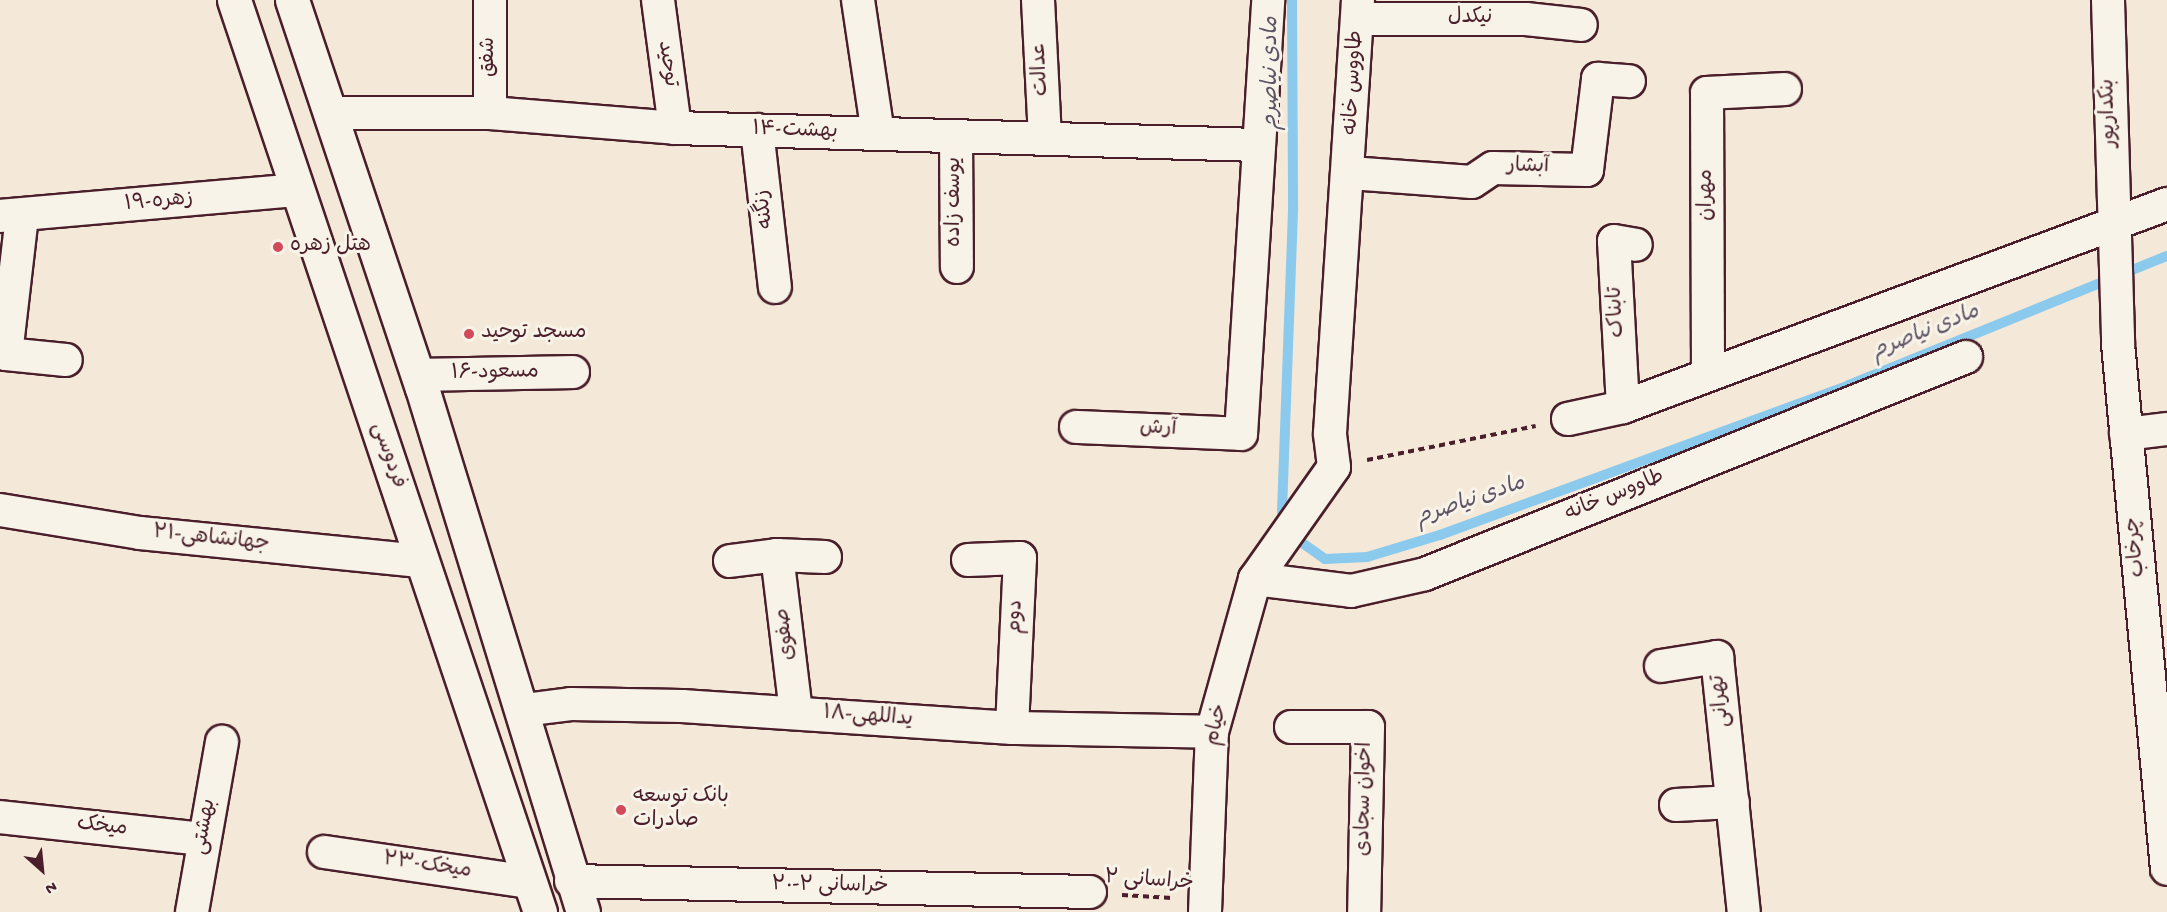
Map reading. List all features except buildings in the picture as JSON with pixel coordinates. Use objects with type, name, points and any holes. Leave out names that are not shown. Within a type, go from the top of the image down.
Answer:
[{"type":"main road","name":"فردوسی","points":[[234,0],[535,897]]},
{"type":"main road","points":[[292,0],[332,113],[418,375],[524,710],[571,881],[583,912]]},
{"type":"main road","points":[[535,897],[571,881]]},
{"type":"street","name":"شفق","points":[[490,0],[490,113]]},
{"type":"street","name":"توحید","points":[[658,0],[675,128]]},
{"type":"street","points":[[858,0],[878,134]]},
{"type":"street","name":"عدالت","points":[[1038,0],[1045,139]]},
{"type":"street","points":[[1259,145],[1268,0]]},
{"type":"street","name":"بنکدارپور","points":[[2108,0],[2112,225]]},
{"type":"street","name":"نیکدل","points":[[1358,9],[1527,19],[1581,25]]},
{"type":"street","name":"طاووس خانه","points":[[1334,467],[1330,433],[1350,173],[1358,9]]},
{"type":"street","name":"آبشار","points":[[1350,173],[1472,182],[1493,168],[1587,170],[1598,79],[1629,81]]},
{"type":"street","name":"مهران","points":[[1708,374],[1707,93],[1785,89]]},
{"type":"street","name":"۱۴-بهشت","points":[[332,113],[490,113],[675,128],[1259,145]]},
{"type":"street","name":"زنگنه","points":[[757,130],[775,287]]},
{"type":"street","name":"یوسف زاده","points":[[956,136],[957,267]]},
{"type":"street","name":"آرش","points":[[1076,427],[1241,434],[1259,145]]},
{"type":"street","name":"۱۹-زهره","points":[[11,216],[297,190]]},
{"type":"street","points":[[1568,419],[1623,406],[2167,204]]},
{"type":"street","points":[[11,216],[6,354],[66,360]]},
{"type":"street","name":"چرخاب","points":[[2112,225],[2118,344],[2126,434],[2154,595],[2167,868]]},
{"type":"street","name":"تابناک","points":[[1623,406],[1614,241],[1636,245]]},
{"type":"street","name":"طاووس خانه","points":[[1255,579],[1351,591],[1425,574],[1966,357]]},
{"type":"street","name":"۱۶-مسعود","points":[[418,375],[573,372]]},
{"type":"street","points":[[2126,434],[2167,429]]},
{"type":"street","name":"خیام","points":[[1205,906],[1212,732],[1255,579],[1334,467]]},
{"type":"street","name":"۲۱-جهانشاهی","points":[[0,510],[140,533],[423,561]]},
{"type":"street","points":[[730,561],[777,555],[825,557]]},
{"type":"street","name":"صفوی","points":[[777,555],[796,712]]},
{"type":"street","name":"دوم","points":[[968,560],[1020,558],[1012,728]]},
{"type":"street","name":"تهرانی","points":[[1662,666],[1718,657],[1744,912]]},
{"type":"street","name":"۱۸-یداللهی","points":[[524,710],[571,704],[796,712],[1012,728],[1212,732]]},
{"type":"street","name":"اخوان سجادی","points":[[1291,727],[1368,727],[1364,912]]},
{"type":"street","name":"بهشتی","points":[[192,912],[203,839],[222,742]]},
{"type":"street","points":[[1676,805],[1733,802]]},
{"type":"street","name":"میخک","points":[[0,817],[203,839]]},
{"type":"street","name":"۲۳-میخک","points":[[324,852],[535,897]]},
{"type":"street","name":"۲۰-خراسانی ۲","points":[[571,881],[1090,892]]},
{"type":"path","points":[[1334,467],[1568,419]]},
{"type":"path","name":"خراسانی ۲","points":[[1090,892],[1205,906]]},
{"type":"waterway","name":"مادی نیاصرم","points":[[1292,0],[1293,211],[1282,510],[1284,530],[1325,559],[1367,557],[1440,535],[1849,385],[2167,256]]},
{"type":"place","name":"هتل زهره","points":[[278,247]]},
{"type":"place","name":"مسجد توحید","points":[[469,334]]},
{"type":"place","name":"بانک توسعه صادرات","points":[[621,810]]}]
